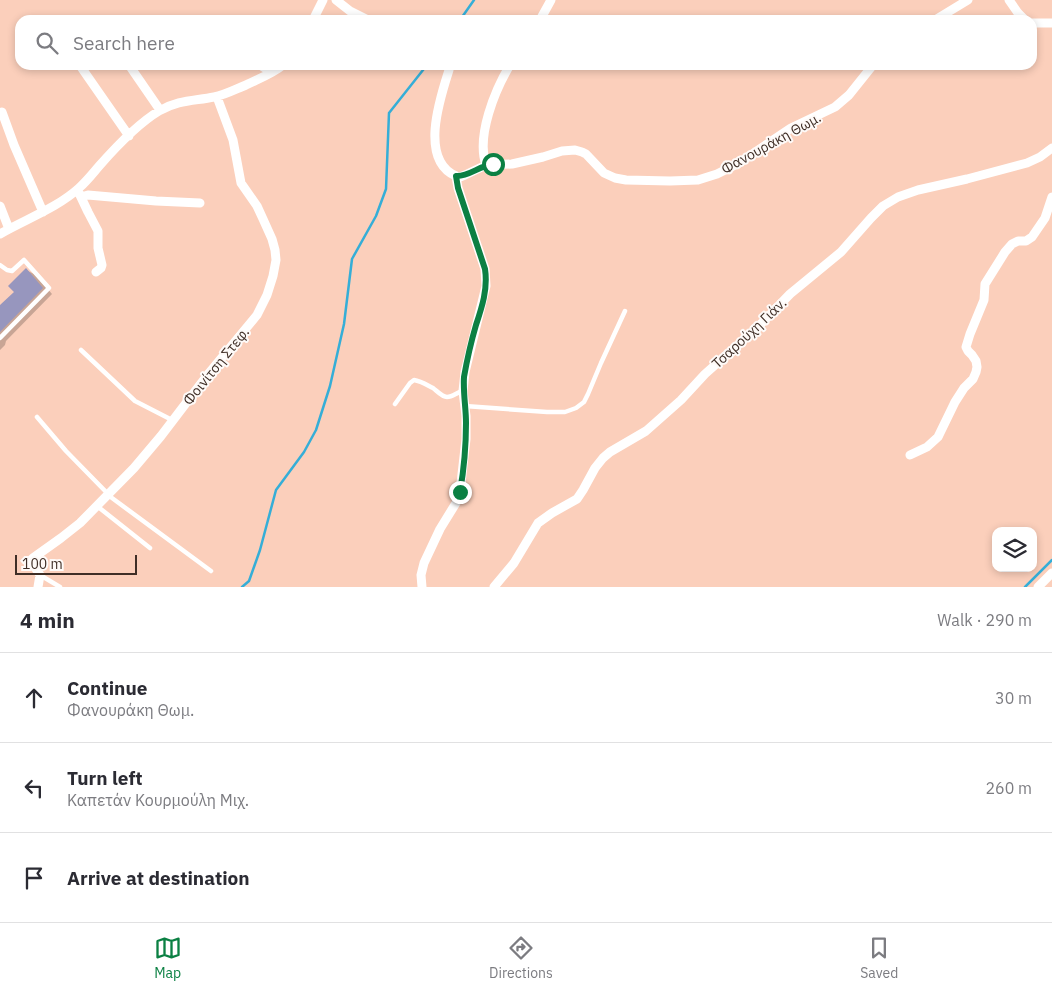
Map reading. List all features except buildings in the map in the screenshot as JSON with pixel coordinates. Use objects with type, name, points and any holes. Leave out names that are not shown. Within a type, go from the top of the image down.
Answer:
[{"type":"street","points":[[316,15],[323,0]]},
{"type":"street","points":[[336,0],[358,15]]},
{"type":"street","points":[[543,15],[551,0]]},
{"type":"street","points":[[943,15],[968,0]]},
{"type":"street","points":[[1009,0],[1020,15]]},
{"type":"street","points":[[1037,23],[1052,23]]},
{"type":"street","points":[[82,70],[129,136]]},
{"type":"street","points":[[132,70],[160,110]]},
{"type":"street","points":[[0,234],[80,193],[106,158],[146,120],[160,110],[183,101],[217,97],[274,70]]},
{"type":"street","points":[[422,587],[421,575],[424,563],[460,492],[466,439],[463,391],[467,362],[484,298],[486,281],[485,269],[458,188],[456,176],[448,172],[443,166],[435,143],[439,105],[449,70]]},
{"type":"street","points":[[486,165],[483,146],[487,124],[494,98],[508,70]]},
{"type":"street","name":"Φανουράκη Θωμ.","points":[[456,176],[460,177],[486,165],[512,164],[562,151],[575,150],[586,154],[604,173],[615,178],[626,180],[698,180],[717,174],[739,163],[791,128],[835,107],[849,95],[869,70]]},
{"type":"street","name":"Φοινίτση Στεφ.","points":[[38,587],[40,575],[32,564],[33,558],[70,532],[143,459],[256,315],[267,295],[275,269],[276,257],[272,239],[256,206],[241,183],[235,147],[228,123],[217,97]]},
{"type":"street","points":[[2,112],[43,212]]},
{"type":"street","name":"Τσαρούχη Γιάν.","points":[[494,587],[514,563],[538,523],[576,499],[603,458],[646,431],[681,400],[705,374],[758,327],[790,294],[842,252],[883,206],[898,197],[918,190],[1027,163],[1040,157],[1052,148]]},
{"type":"street","points":[[80,193],[156,201],[200,202]]},
{"type":"street","points":[[80,193],[86,210],[98,231],[98,248],[102,265],[96,272]]},
{"type":"street","points":[[910,455],[926,447],[938,437],[955,402],[964,388],[973,379],[977,368],[976,361],[966,347],[984,300],[985,284],[1012,244],[1032,237],[1045,218],[1052,197]]},
{"type":"street","points":[[0,206],[9,229]]},
{"type":"street","points":[[1038,587],[1052,573]]},
{"type":"lane","points":[[0,265],[12,271],[24,260],[49,288],[0,338]]},
{"type":"lane","points":[[465,406],[556,412],[565,412],[576,408],[584,402],[625,311]]},
{"type":"lane","points":[[81,350],[135,401],[173,421]]},
{"type":"lane","points":[[395,404],[414,380],[418,380],[445,397],[450,397],[457,392],[463,391]]},
{"type":"lane","points":[[37,417],[66,451],[108,494],[211,571]]},
{"type":"lane","points":[[97,506],[150,548]]},
{"type":"lane","points":[[40,575],[60,587]]},
{"type":"waterway","points":[[464,15],[474,0]]},
{"type":"waterway","points":[[242,587],[249,581],[260,550],[276,490],[304,452],[316,430],[330,386],[344,324],[352,259],[376,216],[386,189],[389,113],[423,70]]},
{"type":"waterway","points":[[1025,587],[1052,560]]},
{"type":"route","points":[[460,492],[466,439],[463,391],[465,372],[484,298],[486,281],[485,269],[456,182],[456,176],[460,177],[486,165],[493,164]]}]
